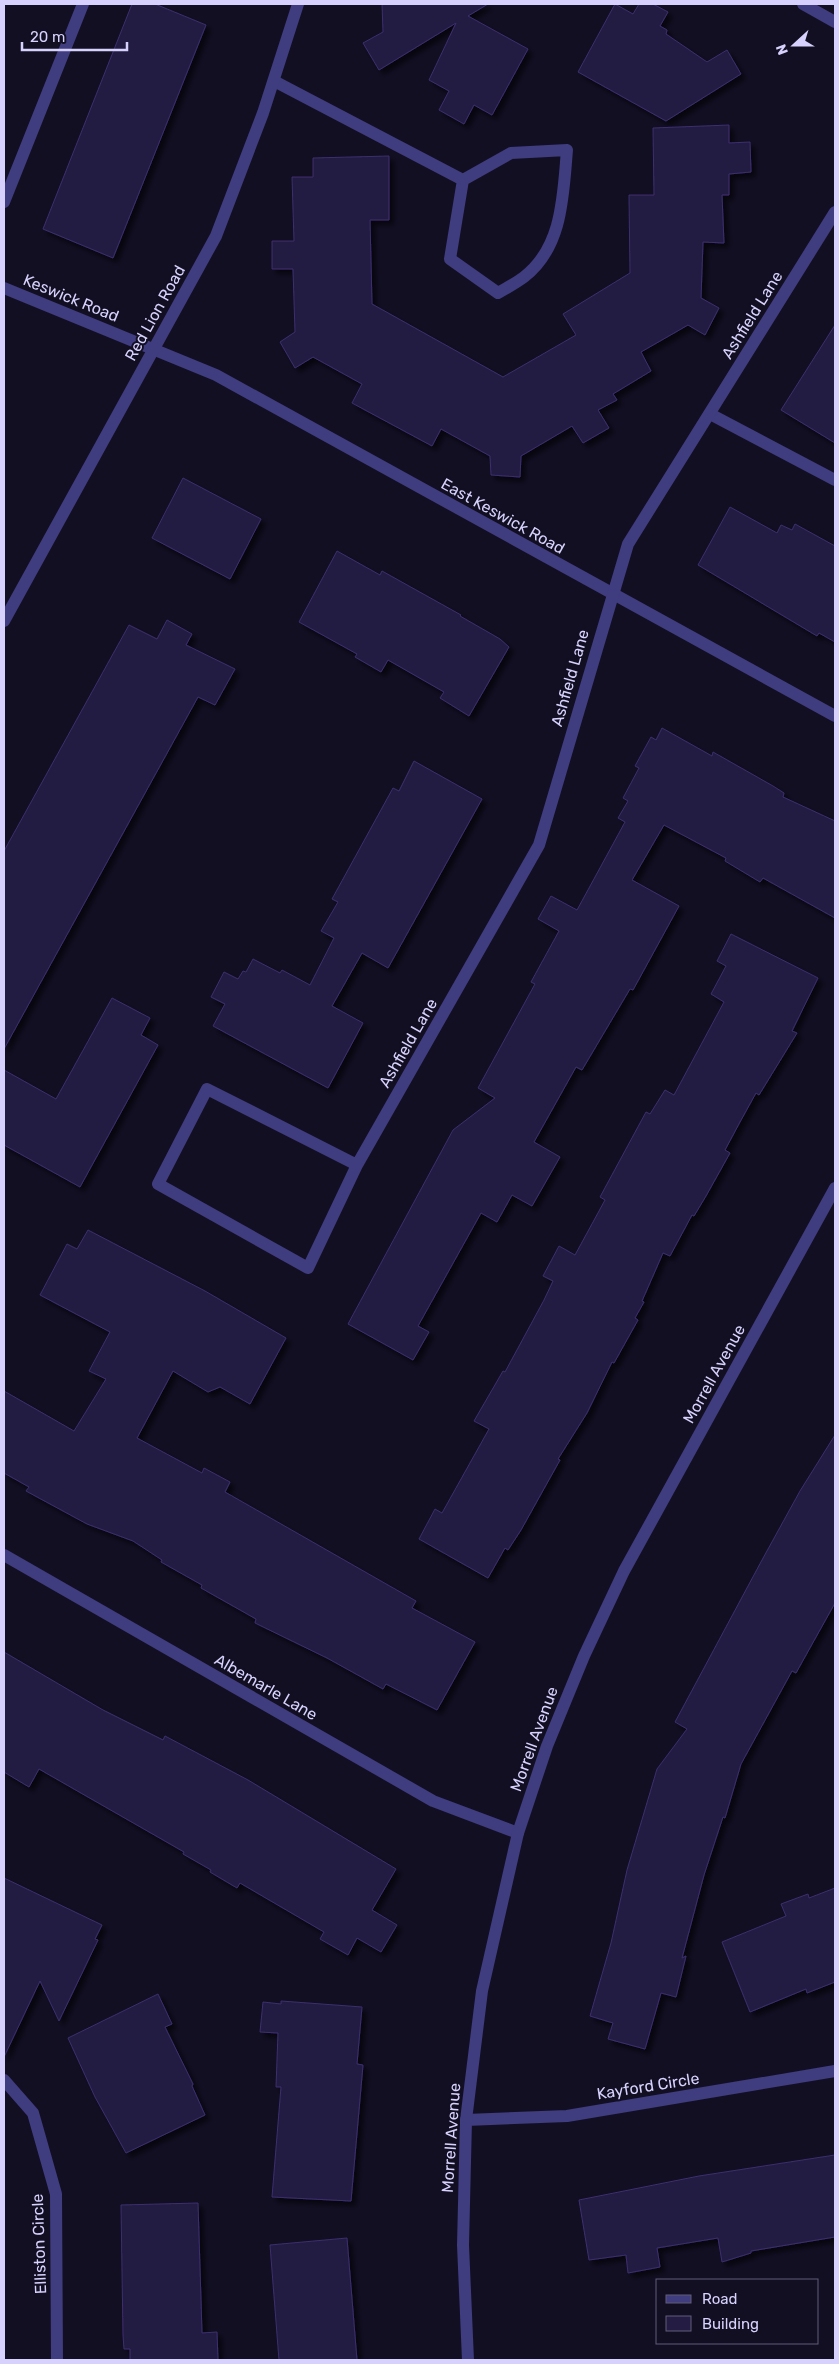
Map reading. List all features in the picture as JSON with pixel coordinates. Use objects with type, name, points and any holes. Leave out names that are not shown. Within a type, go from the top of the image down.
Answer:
[{"type":"street","points":[[4,202],[83,4]]},
{"type":"street","name":"Red Lion Road","points":[[4,621],[216,236],[264,113],[298,4]]},
{"type":"street","points":[[803,4],[835,22]]},
{"type":"street","points":[[274,81],[462,180]]},
{"type":"street","points":[[567,150],[560,221],[546,251],[525,276],[498,293],[450,259],[462,180],[511,153],[567,150]]},
{"type":"street","name":"Ashfield Lane","points":[[357,1165],[206,1088],[158,1184],[308,1268],[357,1165],[539,845],[628,544],[835,212]]},
{"type":"street","name":"Keswick Road","points":[[4,288],[153,349]]},
{"type":"street","name":"East Keswick Road","points":[[153,349],[216,375],[835,716]]},
{"type":"street","points":[[710,414],[835,480]]},
{"type":"street","name":"Morrell Avenue","points":[[468,2360],[463,2245],[466,2120],[482,1991],[518,1833],[546,1746],[584,1656],[624,1570],[830,1210],[835,1188]]},
{"type":"street","name":"Albemarle Lane","points":[[4,1555],[433,1801],[518,1833]]},
{"type":"street","name":"Kayford Circle","points":[[466,2120],[567,2116],[835,2071]]},
{"type":"street","name":"Elliston Circle","points":[[4,2080],[34,2113],[56,2194],[57,2360]]},
{"type":"building","points":[[132,4],[155,4],[206,25],[113,258],[43,229]]},
{"type":"building","points":[[382,4],[488,4],[468,16],[528,49],[492,115],[474,105],[464,124],[439,110],[449,91],[429,80],[456,23],[379,70],[363,43],[383,32]]},
{"type":"building","points":[[615,4],[633,14],[639,4],[653,4],[668,12],[660,26],[667,30],[666,34],[707,62],[727,50],[741,74],[666,121],[578,72]]},
{"type":"building","points":[[729,125],[729,143],[750,142],[751,172],[729,174],[729,195],[722,195],[724,243],[703,242],[701,298],[719,308],[705,335],[688,325],[641,352],[651,371],[613,394],[617,400],[598,410],[609,428],[583,443],[572,426],[521,456],[520,477],[491,475],[490,456],[441,429],[432,446],[352,403],[362,384],[313,357],[295,368],[280,342],[295,332],[293,269],[272,269],[272,241],[294,241],[292,177],[313,177],[313,158],[389,156],[389,220],[370,220],[372,304],[503,377],[576,335],[563,314],[630,273],[629,195],[654,195],[653,128]]},
{"type":"building","points":[[835,325],[835,443],[781,410]]},
{"type":"building","points":[[183,478],[261,519],[230,579],[152,538]]},
{"type":"building","points":[[730,507],[777,533],[781,525],[792,530],[795,524],[835,546],[835,642],[819,633],[817,636],[698,565]]},
{"type":"building","points":[[337,551],[380,575],[382,571],[461,615],[500,639],[509,647],[469,716],[440,698],[444,692],[388,660],[381,672],[355,657],[357,654],[299,622]]},
{"type":"building","points":[[167,620],[192,634],[186,645],[235,669],[215,705],[198,697],[4,1049],[4,851],[129,625],[157,639]]},
{"type":"building","points":[[662,728],[712,756],[713,752],[773,786],[784,793],[783,797],[835,821],[835,918],[763,878],[760,882],[725,861],[726,858],[664,825],[632,880],[679,906],[633,990],[630,989],[582,1070],[576,1067],[534,1142],[560,1157],[532,1206],[512,1195],[497,1222],[481,1213],[418,1326],[429,1332],[413,1360],[348,1324],[453,1130],[495,1098],[478,1088],[535,984],[531,982],[559,931],[538,919],[551,896],[577,910],[625,822],[618,818],[628,801],[623,798],[639,768],[635,766],[651,737],[656,740]]},
{"type":"building","points":[[414,761],[482,799],[388,968],[362,953],[332,1006],[363,1023],[328,1088],[213,1026],[225,1004],[211,997],[224,972],[238,979],[243,971],[246,972],[253,959],[280,973],[282,970],[310,985],[334,938],[321,931],[338,902],[332,899],[393,788],[399,791]]},
{"type":"building","points":[[731,934],[818,978],[792,1031],[797,1033],[759,1095],[756,1093],[725,1150],[730,1153],[694,1216],[692,1215],[670,1256],[663,1253],[642,1301],[644,1302],[635,1318],[638,1320],[614,1363],[612,1362],[587,1413],[558,1459],[560,1460],[521,1530],[508,1550],[505,1548],[488,1578],[419,1539],[435,1509],[442,1513],[489,1429],[474,1421],[503,1371],[505,1372],[544,1300],[553,1281],[543,1276],[559,1246],[575,1255],[605,1200],[600,1197],[646,1112],[650,1114],[665,1090],[674,1095],[724,1002],[711,994],[726,966],[717,961]]},
{"type":"building","points":[[112,998],[150,1018],[141,1035],[158,1045],[80,1187],[4,1145],[4,1070],[56,1099]]},
{"type":"building","points":[[88,1230],[205,1291],[286,1338],[250,1404],[220,1387],[208,1392],[173,1371],[137,1438],[202,1473],[204,1468],[230,1482],[225,1492],[416,1601],[412,1608],[475,1642],[437,1710],[386,1684],[383,1689],[327,1658],[255,1623],[256,1619],[201,1588],[202,1585],[161,1562],[162,1560],[133,1541],[87,1524],[26,1491],[29,1487],[4,1473],[4,1391],[74,1431],[106,1379],[89,1371],[110,1332],[40,1295],[67,1244],[77,1249]]},
{"type":"building","points":[[835,1435],[835,1603],[796,1673],[792,1671],[741,1764],[725,1818],[723,1817],[704,1875],[682,1958],[686,1956],[676,1997],[661,1993],[645,2049],[608,2039],[613,2023],[590,2016],[611,1943],[627,1870],[657,1769],[687,1729],[675,1722],[800,1491]]},
{"type":"building","points":[[4,1652],[103,1710],[163,1740],[165,1736],[248,1780],[396,1869],[372,1910],[397,1925],[381,1952],[357,1938],[348,1955],[320,1939],[324,1932],[240,1883],[237,1888],[183,1854],[184,1852],[39,1769],[29,1787],[4,1772]]},
{"type":"building","points":[[4,1878],[102,1925],[95,1939],[98,1940],[59,2021],[40,1981],[4,2057]]},
{"type":"building","points":[[835,1888],[835,1982],[807,1993],[806,1989],[750,2012],[722,1942],[786,1916],[781,1904],[808,1894],[809,1898]]},
{"type":"building","points":[[158,1994],[172,2024],[165,2027],[193,2084],[192,2086],[205,2115],[126,2153],[95,2097],[68,2038]]},
{"type":"building","points":[[281,2001],[362,2007],[357,2064],[363,2065],[351,2201],[272,2197],[281,2087],[276,2087],[278,2033],[260,2032],[263,2002],[281,2004]]},
{"type":"building","points":[[835,2155],[835,2237],[751,2251],[751,2253],[722,2262],[718,2238],[657,2248],[660,2267],[628,2273],[626,2255],[589,2260],[579,2200],[699,2176]]},
{"type":"building","points":[[198,2203],[202,2333],[217,2332],[218,2360],[130,2360],[130,2349],[124,2349],[123,2335],[121,2205]]},
{"type":"building","points":[[347,2238],[357,2360],[279,2360],[270,2245]]}]
